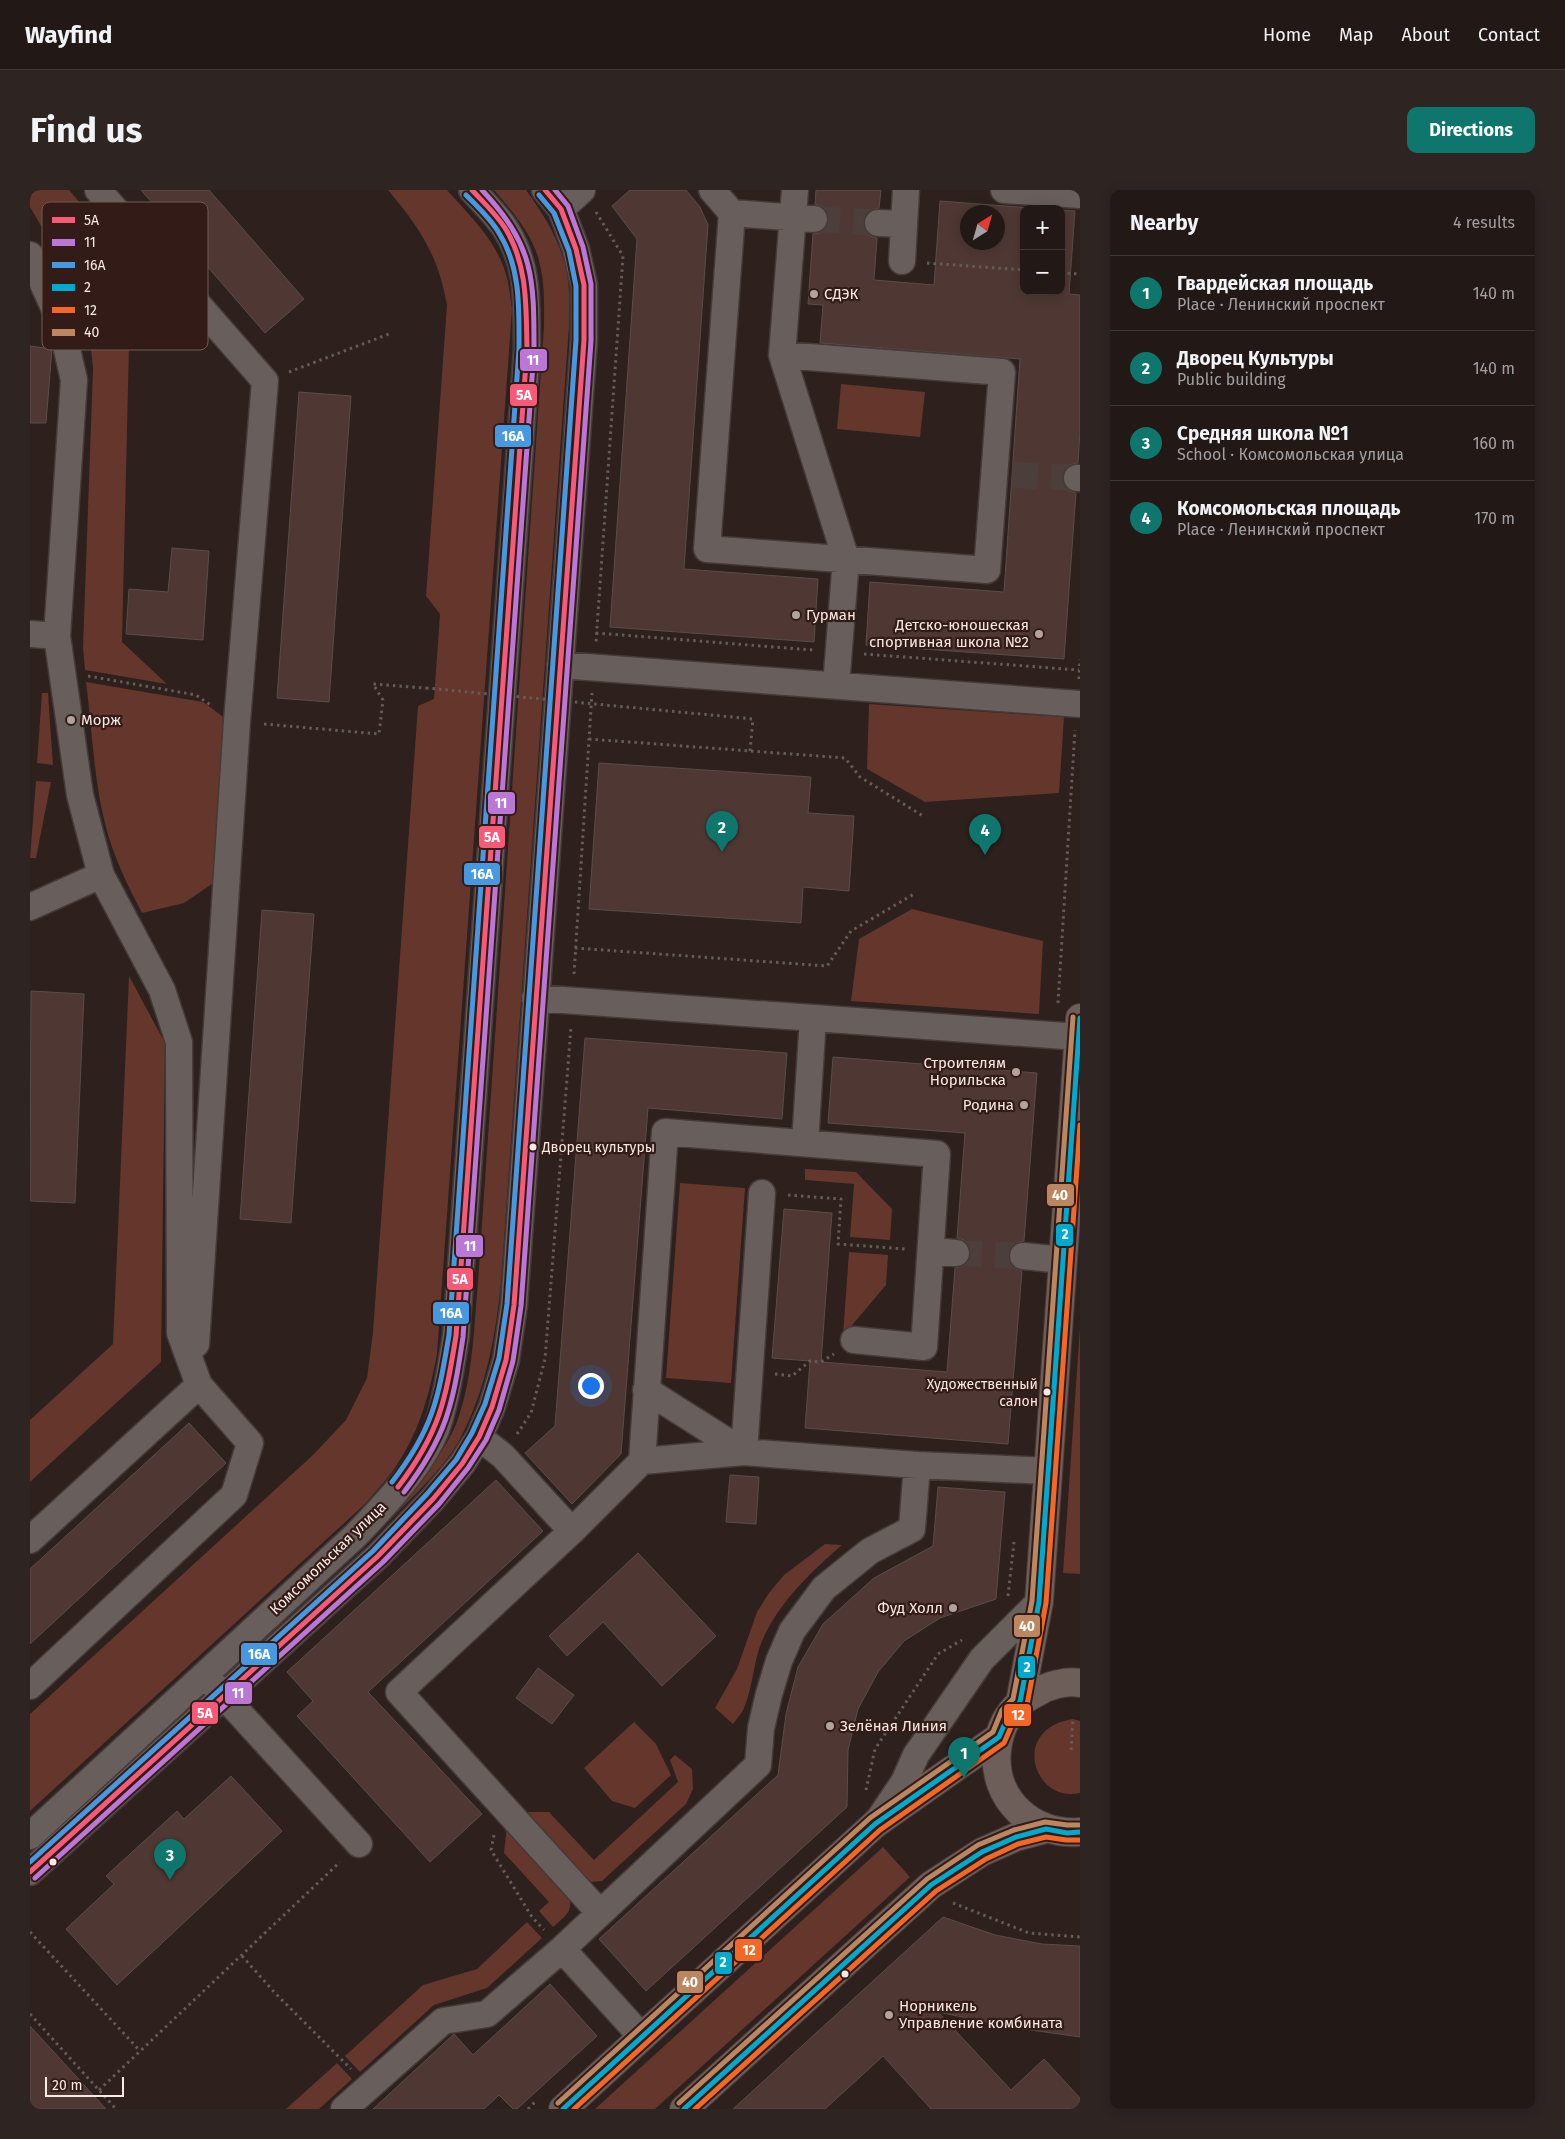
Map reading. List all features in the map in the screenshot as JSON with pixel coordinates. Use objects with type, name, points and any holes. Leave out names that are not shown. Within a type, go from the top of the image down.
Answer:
[{"type":"main road","points":[[1020,1702],[1038,1602],[1080,1031]]},
{"type":"main road","points":[[1080,1683],[1046,1686],[1020,1702],[1009,1714],[999,1737],[996,1765],[1004,1792],[1021,1815],[1046,1829],[1066,1834],[1080,1832]]},
{"type":"main road","points":[[563,2109],[875,1824],[999,1737]]},
{"type":"main road","points":[[691,2107],[931,1885],[982,1852],[1016,1837],[1046,1829]]},
{"type":"street","points":[[98,190],[108,202]]},
{"type":"street","name":"Комсомольская улица","points":[[30,1836],[382,1509],[422,1455],[436,1428],[449,1382],[456,1336],[527,349],[525,278],[517,252],[505,228],[472,190]]},
{"type":"street","points":[[553,199],[582,190]]},
{"type":"street","points":[[712,190],[732,213],[803,218]]},
{"type":"street","points":[[795,190],[803,218],[782,355],[846,559],[836,686]]},
{"type":"street","points":[[902,261],[906,190]]},
{"type":"street","points":[[1004,190],[1080,195]]},
{"type":"street","name":"Комсомольская улица","points":[[30,1872],[378,1556],[433,1499],[462,1464],[478,1437],[492,1406],[506,1360],[514,1304],[584,340],[584,285],[576,249],[553,199]]},
{"type":"street","points":[[732,213],[707,549],[987,570],[1003,475],[1002,372],[782,355]]},
{"type":"street","points":[[878,223],[904,224]]},
{"type":"street","points":[[32,265],[42,285]]},
{"type":"street","points":[[30,1540],[196,1379],[236,721],[265,381],[208,316]]},
{"type":"street","points":[[30,1686],[234,1495],[250,1443],[196,1379],[180,1333],[179,1042],[162,990],[101,875],[80,795],[57,636],[74,380],[67,350]]},
{"type":"street","points":[[30,634],[57,636]]},
{"type":"street","points":[[560,665],[1080,704]]},
{"type":"street","points":[[30,907],[101,875]]},
{"type":"street","points":[[535,998],[813,1018],[1080,1031]]},
{"type":"street","points":[[805,1143],[813,1018]]},
{"type":"street","points":[[642,1461],[665,1132],[937,1154],[944,1252],[924,1347],[854,1340]]},
{"type":"street","points":[[744,1452],[762,1193]]},
{"type":"street","points":[[1023,1256],[1063,1260]]},
{"type":"street","points":[[646,1390],[744,1452]]},
{"type":"street","points":[[478,1437],[503,1456],[572,1531]]},
{"type":"street","points":[[600,1913],[399,1692],[572,1531],[642,1461],[744,1452],[917,1465],[1048,1472]]},
{"type":"street","points":[[344,2109],[443,2021],[487,2014],[554,1941],[600,1913],[758,1766],[761,1728],[779,1661],[792,1631],[824,1588],[870,1551],[912,1529],[917,1465]]},
{"type":"street","points":[[875,1824],[904,1782],[916,1755],[982,1659],[1038,1602]]},
{"type":"street","points":[[205,1675],[359,1844]]},
{"type":"street","points":[[554,1941],[642,2037]]},
{"type":"path","points":[[902,261],[1020,270]]},
{"type":"path","points":[[1065,273],[1080,274]]},
{"type":"path","points":[[265,381],[389,334]]},
{"type":"path","points":[[86,676],[196,695]]},
{"type":"path","points":[[236,721],[379,734],[383,700],[373,684],[753,718],[750,751]]},
{"type":"path","points":[[589,739],[845,758],[860,777],[923,816]]},
{"type":"path","points":[[575,948],[827,966],[851,931],[914,894]]},
{"type":"path","points":[[762,1193],[841,1199],[838,1244],[888,1248]]},
{"type":"path","points":[[750,1372],[792,1376],[810,1362],[821,1362]]},
{"type":"path","points":[[865,1792],[875,1749],[932,1662],[938,1654],[969,1635]]},
{"type":"path","points":[[1071,1750],[1073,1719]]},
{"type":"path","points":[[501,1806],[491,1850],[532,1917],[554,1941]]},
{"type":"path","points":[[99,2090],[359,1844]]},
{"type":"path","points":[[945,1900],[1029,1933],[1080,1937]]},
{"type":"path","points":[[30,1932],[140,2051]]},
{"type":"path","points":[[242,1956],[275,1993],[341,2059]]},
{"type":"path","points":[[30,2014],[116,2109]]},
{"type":"shaded area","points":[[30,190],[69,190],[79,202],[42,202],[42,227],[30,207]]},
{"type":"shaded area","points":[[388,190],[447,190],[479,226],[493,246],[504,268],[512,309],[437,1354],[434,1370],[421,1416],[409,1444],[392,1472],[365,1504],[30,1811],[30,1714],[314,1454],[346,1420],[367,1378],[373,1332],[418,706],[434,699],[440,614],[426,596],[447,305],[438,271],[426,243]]},
{"type":"shaded area","points":[[494,190],[526,190],[534,201],[555,237],[565,263],[569,299],[569,326],[501,1282],[489,1361],[470,1419],[446,1460],[389,1521],[437,1459],[458,1419],[470,1369],[475,1316],[544,327],[543,280],[537,254],[522,225]]},
{"type":"shaded area","points":[[91,350],[129,350],[122,642],[167,684],[85,670],[83,647],[93,369]]},
{"type":"shaded area","points":[[841,384],[925,392],[920,437],[837,429]]},
{"type":"shaded area","points":[[86,682],[203,702],[229,721],[221,856],[212,884],[184,903],[142,913],[122,872],[112,847],[101,807]]},
{"type":"shaded area","points":[[42,693],[48,693],[53,765],[37,763]]},
{"type":"shaded area","points":[[869,704],[1064,717],[1059,793],[925,802],[867,769]]},
{"type":"shaded area","points":[[36,781],[51,782],[36,858],[30,858]]},
{"type":"shaded area","points":[[912,909],[1043,941],[1039,1014],[851,1001],[859,939]]},
{"type":"shaded area","points":[[129,976],[165,1043],[161,1362],[30,1482],[30,1420],[113,1344]]},
{"type":"shaded area","points":[[805,1169],[856,1172],[892,1209],[890,1240],[850,1237],[854,1184],[805,1180]]},
{"type":"shaded area","points":[[680,1183],[745,1188],[731,1383],[666,1378]]},
{"type":"shaded area","points":[[849,1252],[888,1255],[886,1285],[843,1336]]},
{"type":"shaded area","points":[[1080,1327],[1080,1574],[1063,1573]]},
{"type":"shaded area","points":[[825,1544],[842,1545],[797,1588],[777,1613],[759,1649],[747,1700],[742,1712],[733,1724],[715,1708],[737,1669],[757,1612],[769,1593],[784,1575]]},
{"type":"shaded area","points":[[1073,1719],[1080,1721],[1080,1793],[1064,1793],[1051,1787],[1041,1777],[1035,1764],[1035,1750],[1041,1736],[1053,1726]]},
{"type":"shaded area","points":[[634,1722],[656,1744],[671,1775],[635,1808],[612,1801],[584,1768]]},
{"type":"shaded area","points":[[675,1755],[692,1769],[693,1789],[686,1804],[602,1881],[592,1882],[581,1877],[521,1812],[549,1812],[594,1860],[678,1782],[670,1760]]},
{"type":"shaded area","points":[[507,1825],[568,1890],[570,1908],[553,1927],[539,1911],[549,1902],[504,1853]]},
{"type":"shaded area","points":[[883,1847],[910,1877],[655,2109],[595,2109]]},
{"type":"shaded area","points":[[527,1922],[542,1938],[487,1988],[434,2005],[360,2072],[345,2056],[423,1985],[477,1969]]},
{"type":"shaded area","points":[[337,2063],[352,2079],[319,2109],[286,2109]]},
{"type":"building","points":[[141,190],[209,190],[304,299],[265,333],[208,267],[208,202],[151,202]]},
{"type":"building","points":[[630,190],[686,190],[700,207],[708,225],[684,569],[818,579],[814,642],[610,627],[637,239],[612,206]]},
{"type":"building","points":[[816,190],[881,190],[879,208],[871,210],[865,215],[863,222],[865,230],[870,236],[877,238],[874,280],[934,285],[940,201],[992,205],[960,205],[960,250],[1005,250],[1005,206],[1020,207],[1020,295],[1065,295],[1065,210],[1075,211],[1069,294],[1080,295],[1080,430],[1078,463],[1069,465],[1064,471],[1062,478],[1064,486],[1069,491],[1076,493],[1064,659],[866,645],[870,582],[1004,592],[1020,359],[820,343],[823,305],[808,304],[813,234],[820,233],[826,228],[829,220],[828,213],[823,207],[815,204]]},
{"type":"building","points":[[30,346],[42,348],[42,350],[52,350],[46,423],[30,423]]},
{"type":"building","points":[[299,392],[351,396],[329,702],[277,698]]},
{"type":"building","points":[[172,548],[209,551],[203,640],[126,634],[129,589],[168,592]]},
{"type":"building","points":[[599,763],[811,777],[808,813],[854,816],[849,891],[803,887],[801,923],[589,909]]},
{"type":"building","points":[[262,910],[314,914],[291,1223],[240,1219]]},
{"type":"building","points":[[31,991],[84,994],[75,1203],[30,1201]]},
{"type":"building","points":[[585,1038],[787,1053],[782,1119],[648,1108],[621,1454],[572,1504],[525,1453],[555,1426]]},
{"type":"building","points":[[833,1057],[1037,1073],[1024,1241],[1016,1243],[1011,1247],[1008,1255],[1010,1263],[1014,1268],[1022,1271],[1008,1444],[805,1428],[810,1361],[772,1358],[784,1209],[832,1213],[821,1362],[947,1372],[955,1268],[963,1266],[968,1262],[971,1255],[969,1246],[964,1240],[957,1238],[965,1133],[828,1123]]},
{"type":"building","points":[[189,1423],[226,1463],[30,1644],[30,1569]]},
{"type":"building","points":[[730,1475],[759,1477],[756,1524],[726,1522]]},
{"type":"building","points":[[496,1480],[543,1531],[368,1692],[482,1814],[430,1862],[297,1716],[313,1701],[287,1672]]},
{"type":"building","points":[[938,1487],[1005,1492],[996,1599],[940,1618],[904,1641],[878,1672],[858,1709],[848,1750],[847,1807],[646,1991],[599,1939],[778,1775],[786,1714],[798,1667],[823,1624],[874,1578],[933,1546]]},
{"type":"building","points":[[638,1553],[716,1636],[662,1686],[603,1622],[567,1656],[549,1636]]},
{"type":"building","points":[[538,1668],[574,1695],[552,1724],[516,1698]]},
{"type":"building","points":[[231,1776],[282,1831],[117,1985],[66,1929],[114,1884],[106,1876],[177,1811],[184,1819]]},
{"type":"building","name":"Норникель Управление комбината","points":[[943,1917],[995,1935],[1042,1944],[1080,1946],[1080,2037],[1010,2027],[938,2012],[1011,2090],[1044,2059],[1080,2098],[1080,2109],[931,2109],[883,2056],[825,2109],[733,2109]]},
{"type":"building","points":[[550,1984],[597,2036],[517,2109],[513,2109],[499,2095],[484,2109],[373,2109],[454,2034],[473,2055]]},
{"type":"building","points":[[30,2026],[106,2109],[30,2109]]},
{"type":"tunnel","points":[[814,219],[878,223]]},
{"type":"tunnel","points":[[1012,475],[1077,478]]},
{"type":"tunnel","points":[[956,1253],[1023,1256]]},
{"type":"transit line","name":"5А","points":[[398,1487],[423,1449],[439,1416],[456,1336],[527,349],[522,271],[513,242],[494,213],[472,190]]},
{"type":"transit line","name":"11","points":[[404,1492],[430,1454],[446,1419],[456,1382],[463,1337],[534,350],[533,302],[527,264],[512,228],[482,190]]},
{"type":"transit line","name":"5А","points":[[30,1872],[378,1556],[433,1499],[462,1464],[479,1437],[492,1407],[506,1360],[514,1305],[584,340],[584,285],[576,249],[561,209],[545,190]]},
{"type":"transit line","name":"11","points":[[35,1878],[383,1562],[439,1504],[468,1468],[486,1440],[499,1410],[513,1361],[521,1306],[591,341],[591,284],[583,247],[568,206],[555,190]]},
{"type":"transit line","name":"16А","points":[[392,1482],[417,1446],[432,1413],[449,1335],[519,349],[517,289],[511,260],[496,228],[466,195]]},
{"type":"transit line","name":"16А","points":[[30,1862],[373,1551],[456,1460],[472,1433],[485,1404],[499,1358],[507,1304],[576,340],[576,286],[569,251],[554,213],[539,195]]},
{"type":"transit line","name":"40","points":[[558,2103],[870,1818],[993,1732],[1002,1710],[1013,1699],[1032,1601],[1073,1017]]},
{"type":"transit line","name":"2","points":[[563,2109],[875,1824],[999,1737],[1009,1714],[1020,1702],[1039,1602],[1080,1018]]},
{"type":"transit line","name":"12","points":[[574,2109],[880,1830],[1004,1743],[1015,1718],[1027,1705],[1046,1603],[1080,1125]]},
{"type":"transit line","name":"40","points":[[679,2103],[927,1879],[978,1845],[1014,1830],[1045,1822],[1079,1825]]},
{"type":"transit line","name":"2","points":[[684,2109],[931,1885],[982,1852],[1016,1837],[1046,1829],[1067,1833],[1080,1832]]},
{"type":"transit line","name":"12","points":[[695,2109],[936,1891],[986,1859],[1018,1844],[1046,1837],[1080,1840]]},
{"type":"place","name":"СДЭК","points":[[814,294]]},
{"type":"place","name":"Гурман","points":[[796,615]]},
{"type":"place","name":"Детско-юношеская спортивная школа №2","points":[[1039,634]]},
{"type":"place","name":"Морж","points":[[71,720]]},
{"type":"place","name":"Дворец Культуры","points":[[722,852]]},
{"type":"place","name":"Комсомольская площадь","points":[[985,855]]},
{"type":"place","name":"Строителям Норильска","points":[[1016,1072]]},
{"type":"place","name":"Родина","points":[[1024,1105]]},
{"type":"place","name":"Дворец культуры","points":[[533,1147]]},
{"type":"place","name":"Художественный салон","points":[[1047,1392]]},
{"type":"place","name":"Фуд Холл","points":[[953,1608]]},
{"type":"place","name":"Зелёная Линия","points":[[830,1726]]},
{"type":"place","name":"Гвардейская площадь","points":[[964,1778]]},
{"type":"place","name":"Средняя школа №1","points":[[170,1880]]},
{"type":"place","name":"Норникель Управление комбината","points":[[889,2015]]}]
